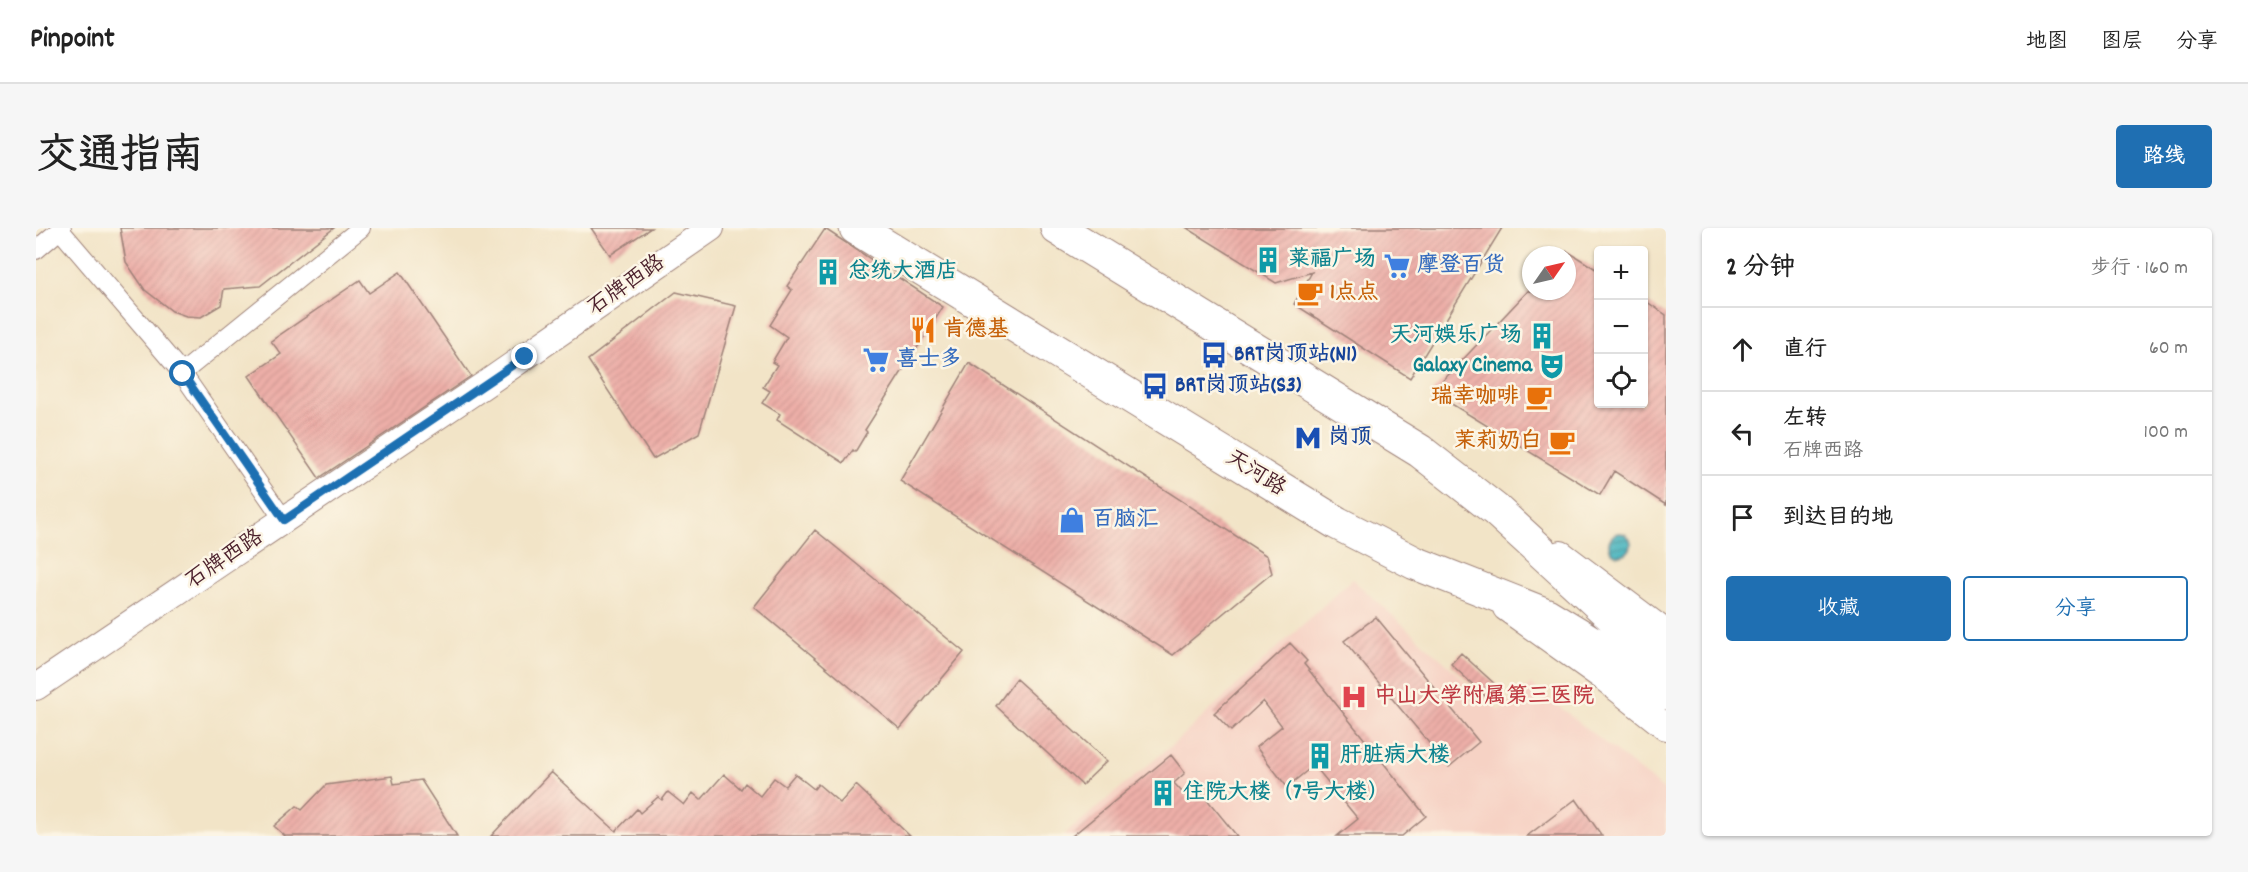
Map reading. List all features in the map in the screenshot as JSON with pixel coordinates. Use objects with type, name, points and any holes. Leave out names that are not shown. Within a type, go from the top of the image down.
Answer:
[{"type":"highway","name":"天河路","points":[[856,228],[1300,502],[1396,554],[1547,615],[1637,670],[1666,693]]},
{"type":"highway","points":[[1057,228],[1420,451],[1497,511],[1666,666]]},
{"type":"street","points":[[183,374],[361,228]]},
{"type":"street","name":"石牌西路","points":[[36,687],[711,228]]},
{"type":"street","points":[[36,250],[61,229],[183,374],[284,520]]},
{"type":"street","points":[[1497,511],[1586,571],[1666,633]]},
{"type":"street","points":[[1476,587],[1604,678],[1666,727]]},
{"type":"shaded area","name":"中山大学附属第三医院","points":[[1352,579],[1499,711],[1531,684],[1666,792],[1666,836],[1063,836],[1176,742]]},
{"type":"water","points":[[1620,533],[1628,536],[1631,544],[1628,552],[1620,555],[1612,552],[1609,544],[1612,536]]},
{"type":"building","points":[[120,228],[334,228],[260,286],[224,289],[221,305],[201,317],[186,316],[172,311],[145,290],[126,262]]},
{"type":"building","points":[[591,228],[651,228],[610,255]]},
{"type":"building","name":"摩登百货","points":[[1187,228],[1502,228],[1410,378],[1294,304],[1312,272],[1276,283]]},
{"type":"building","points":[[825,229],[943,307],[865,430],[867,432],[855,452],[853,450],[844,463],[777,420],[780,414],[762,403],[770,391],[763,387],[777,365],[772,362],[787,337],[770,325],[792,290],[787,286]]},
{"type":"building","name":"天河娱乐广场","points":[[1576,257],[1594,268],[1594,408],[1648,408],[1648,303],[1666,315],[1666,505],[1614,471],[1600,495],[1432,392],[1522,297],[1522,300],[1576,300]]},
{"type":"building","points":[[400,272],[471,376],[319,478],[249,376],[281,354],[271,341],[360,280],[369,293]]},
{"type":"building","points":[[676,292],[736,306],[699,433],[653,459],[588,360]]},
{"type":"building","points":[[969,363],[1267,556],[1272,573],[1173,655],[900,481]]},
{"type":"building","points":[[815,530],[964,652],[900,729],[754,607]]},
{"type":"building","points":[[1376,617],[1479,742],[1449,767],[1344,641]]},
{"type":"building","name":"肝脏病大楼","points":[[1290,643],[1307,661],[1304,664],[1426,816],[1402,836],[1337,836],[1358,819],[1314,765],[1287,787],[1256,747],[1282,726],[1263,701],[1231,731],[1214,713]]},
{"type":"building","points":[[1461,653],[1498,687],[1487,698],[1451,664]]},
{"type":"building","points":[[1016,679],[1107,761],[1082,785],[996,706]]},
{"type":"building","name":"住院大楼（7号大楼）","points":[[1171,755],[1185,773],[1174,783],[1190,801],[1201,792],[1237,836],[1072,836]]},
{"type":"building","points":[[551,772],[616,831],[637,809],[640,813],[658,797],[662,800],[668,792],[684,805],[693,793],[701,800],[724,774],[741,789],[745,783],[760,796],[774,778],[785,786],[795,774],[814,789],[818,784],[840,803],[856,785],[910,836],[491,836]]},
{"type":"building","points":[[392,776],[394,784],[421,780],[457,836],[285,836],[274,826],[297,806],[302,810],[326,785]]},
{"type":"building","points":[[1576,799],[1602,836],[1527,836]]},
{"type":"place","name":"莱福广场","points":[[1268,260]]},
{"type":"place","name":"摩登百货","points":[[1397,266]]},
{"type":"place","name":"总统大酒店","points":[[828,272]]},
{"type":"place","name":"1点点","points":[[1310,293]]},
{"type":"place","name":"肯德基","points":[[923,330]]},
{"type":"place","name":"天河娱乐广场","points":[[1542,336]]},
{"type":"place","name":"BRT岗顶站(N1)","points":[[1214,355]]},
{"type":"place","name":"喜士多","points":[[876,360]]},
{"type":"place","name":"Galaxy Cinema","points":[[1552,366]]},
{"type":"place","name":"BRT岗顶站(S3)","points":[[1155,386]]},
{"type":"place","name":"瑞幸咖啡","points":[[1539,397]]},
{"type":"place","name":"岗顶","points":[[1308,438]]},
{"type":"place","name":"茉莉奶白","points":[[1562,442]]},
{"type":"place","name":"百脑汇","points":[[1072,520]]},
{"type":"place","name":"中山大学附属第三医院","points":[[1354,697]]},
{"type":"place","name":"肝脏病大楼","points":[[1320,756]]},
{"type":"place","name":"住院大楼（7号大楼）","points":[[1163,793]]},
{"type":"route","points":[[183,374],[284,520],[525,357]]}]
